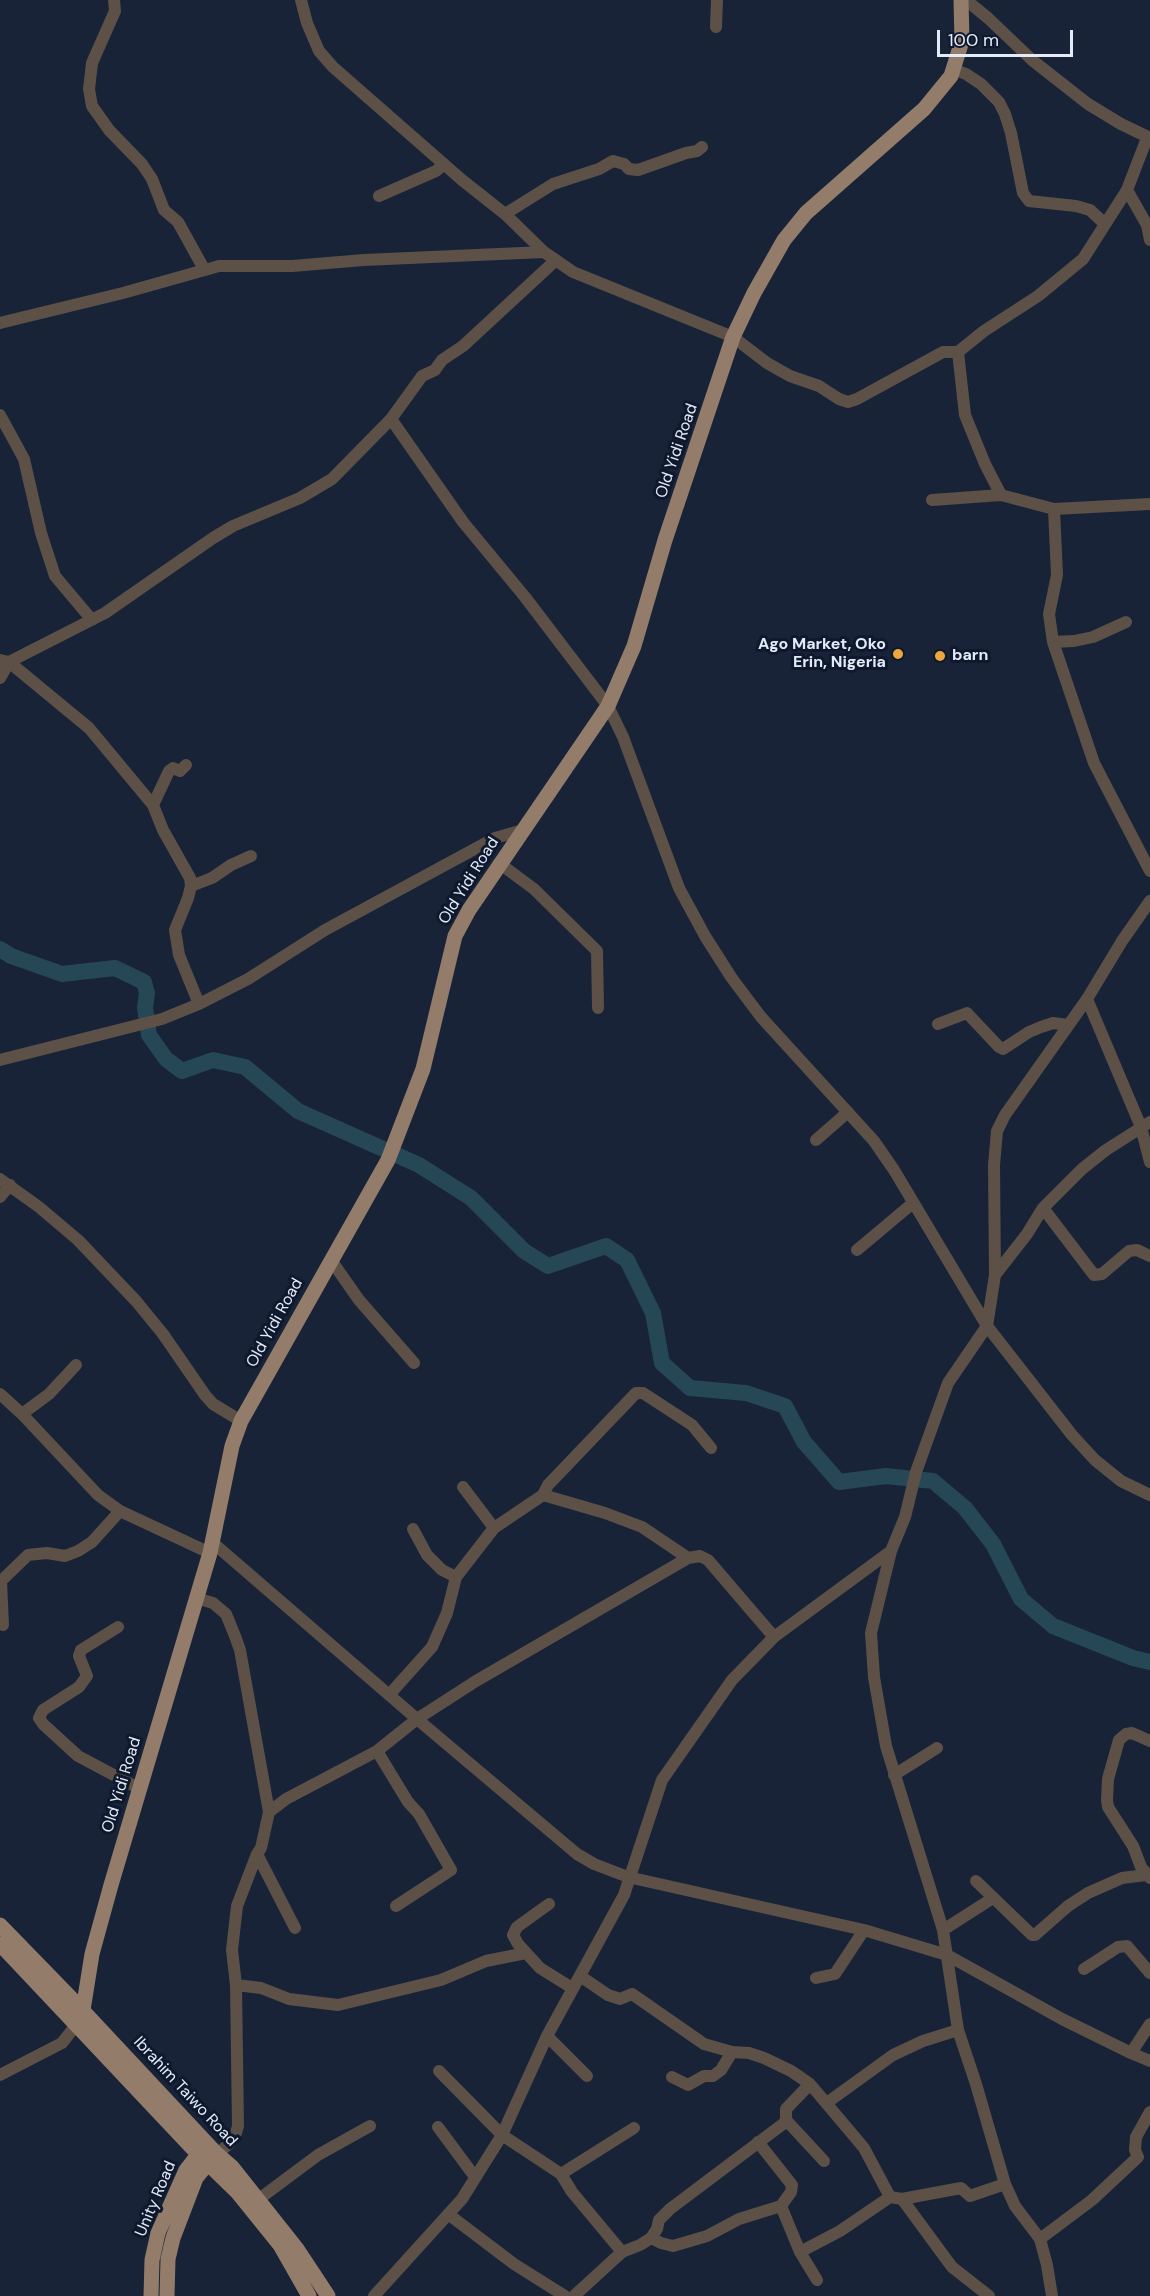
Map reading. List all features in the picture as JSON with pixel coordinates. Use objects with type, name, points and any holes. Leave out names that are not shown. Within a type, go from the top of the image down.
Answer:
[{"type":"main road","name":"Old Yidi Road","points":[[76,2025],[83,2010],[92,1954],[113,1876],[211,1547],[232,1446],[241,1421],[391,1153],[423,1069],[455,936],[499,863],[608,706],[634,646],[665,540],[733,337],[754,293],[784,240],[806,213],[924,109],[939,92],[953,69],[962,42],[963,0]]},
{"type":"main road","name":"Ibrahim Taiwo Road","points":[[0,1925],[83,2010],[207,2154],[280,2245],[309,2296]]},
{"type":"main road","name":"Ibrahim Taiwo Road","points":[[0,1944],[179,2133],[207,2154],[232,2167],[297,2249],[328,2296]]},
{"type":"main road","name":"Old Yidi Road","points":[[65,2013],[92,1954]]},
{"type":"main road","points":[[179,2133],[188,2155],[186,2170]]},
{"type":"main road","name":"Unity Road","points":[[167,2296],[166,2236],[186,2170],[207,2154]]},
{"type":"main road","name":"Unity Road","points":[[151,2296],[152,2260],[191,2189],[207,2154]]},
{"type":"main road","points":[[191,2189],[201,2180],[213,2179],[220,2180],[237,2193]]},
{"type":"street","points":[[114,0],[115,11],[92,63],[89,89],[92,106],[109,130],[142,164],[152,179],[164,210],[178,222],[204,270]]},
{"type":"street","points":[[301,0],[307,23],[319,51],[333,68],[505,214],[556,261],[573,272],[733,337],[782,372],[819,386],[848,402],[943,352],[958,352],[984,331],[1038,296],[1083,259],[1127,190],[1148,138],[1088,104],[1032,60],[963,0]]},
{"type":"street","points":[[717,0],[717,27]]},
{"type":"street","points":[[953,69],[981,84],[999,102],[1011,133],[1023,193],[1029,201],[1076,206],[1090,210],[1105,224]]},
{"type":"street","points":[[505,214],[547,187],[600,169],[614,161],[624,164],[629,169],[638,170],[702,147]]},
{"type":"street","points":[[379,196],[436,171],[444,164]]},
{"type":"street","points":[[1127,190],[1147,225],[1150,240]]},
{"type":"street","points":[[0,323],[123,293],[219,266],[292,266],[364,260],[544,252]]},
{"type":"street","points":[[4,661],[92,620],[233,526],[300,498],[332,479],[392,418],[422,376],[435,370],[442,360],[463,346],[556,261]]},
{"type":"street","points":[[958,352],[965,415],[985,464],[1001,495]]},
{"type":"street","points":[[0,415],[19,446],[24,459],[40,533],[56,576],[92,620]]},
{"type":"street","points":[[392,418],[463,522],[525,597],[608,706],[623,737],[679,888],[731,977],[761,1017],[874,1141],[894,1170],[987,1326],[1072,1435],[1095,1460],[1121,1480],[1150,1495]]},
{"type":"street","points":[[932,500],[1001,495],[1054,509],[1150,504]]},
{"type":"street","points":[[1054,509],[1057,575],[1049,614],[1053,642],[1094,763],[1150,871]]},
{"type":"street","points":[[1053,642],[1093,637],[1126,622]]},
{"type":"street","points":[[0,678],[4,661]]},
{"type":"street","points":[[4,661],[89,728],[153,805],[163,830],[190,878],[191,886],[175,930],[179,955],[200,1004]]},
{"type":"street","points":[[153,805],[165,776],[173,768],[180,771],[186,765]]},
{"type":"street","points":[[0,1059],[162,1018],[200,1004],[248,979],[325,930],[495,838],[524,830]]},
{"type":"street","points":[[191,886],[212,878],[231,865],[251,856]]},
{"type":"street","points":[[499,863],[534,889],[597,951],[598,1008]]},
{"type":"street","points":[[1052,2296],[1040,2239],[1015,2205],[1005,2184],[958,2030],[943,1930],[886,1746],[874,1677],[872,1633],[891,1551],[948,1383],[987,1326],[995,1275],[994,1165],[997,1131],[1005,1115],[1087,999],[1122,941],[1150,901]]},
{"type":"street","points":[[1087,999],[1146,1124],[1150,1162]]},
{"type":"street","points":[[938,1024],[967,1013],[1003,1049],[1041,1027],[1053,1023],[1068,1024]]},
{"type":"street","points":[[816,1140],[848,1112]]},
{"type":"street","points":[[995,1275],[1027,1234],[1043,1208],[1082,1170],[1146,1124]]},
{"type":"street","points":[[0,1197],[5,1182],[39,1207],[85,1248],[136,1301],[163,1334],[213,1404],[241,1421]]},
{"type":"street","points":[[857,1250],[913,1203]]},
{"type":"street","points":[[1043,1208],[1094,1275],[1102,1274],[1130,1251],[1137,1250],[1150,1256]]},
{"type":"street","points":[[331,1260],[359,1299],[414,1363]]},
{"type":"street","points":[[22,1414],[49,1394],[76,1365]]},
{"type":"street","points":[[389,1695],[432,1647],[447,1613],[456,1577],[494,1527],[543,1495],[548,1485],[636,1393],[643,1393],[692,1425],[711,1448]]},
{"type":"street","points":[[0,1394],[22,1414],[98,1496],[120,1511],[211,1547],[577,1854],[594,1864],[628,1877],[864,1930],[947,1955],[1004,1988],[1131,2054],[1150,2061]]},
{"type":"street","points":[[463,1487],[494,1527]]},
{"type":"street","points":[[543,1495],[605,1513],[642,1527],[688,1558]]},
{"type":"street","points":[[3,1625],[1,1581],[28,1555],[47,1553],[65,1556],[78,1551],[92,1542],[120,1511]]},
{"type":"street","points":[[413,1529],[434,1563],[456,1577]]},
{"type":"street","points":[[374,2296],[462,2199],[502,2135],[547,2036],[624,1895],[628,1877],[662,1780],[732,1680],[774,1637],[891,1551]]},
{"type":"street","points":[[269,1812],[286,1799],[377,1751],[417,1719],[476,1681],[688,1558],[699,1556],[708,1560],[774,1637]]},
{"type":"street","points":[[196,1598],[213,1603],[226,1614],[240,1650],[269,1812],[261,1848],[237,1906],[232,1950],[236,1985],[238,2126],[229,2144],[207,2154]]},
{"type":"street","points":[[118,1627],[81,1650],[79,1656],[87,1676],[80,1687],[44,1710],[39,1718],[78,1756],[140,1789]]},
{"type":"street","points":[[976,1881],[1032,1935],[1035,1935],[1068,1906],[1088,1893],[1122,1878],[1148,1877],[1129,1838],[1108,1807],[1107,1800],[1108,1779],[1119,1740],[1126,1734],[1132,1733],[1150,1741]]},
{"type":"street","points":[[894,1775],[937,1748]]},
{"type":"street","points":[[377,1751],[408,1802],[419,1814],[451,1870],[396,1905]]},
{"type":"street","points":[[257,1854],[295,1928]]},
{"type":"street","points":[[943,1930],[993,1898]]},
{"type":"street","points":[[549,1904],[517,1927],[513,1935],[540,1968],[572,1988]]},
{"type":"street","points":[[816,1978],[835,1974],[864,1930]]},
{"type":"street","points":[[1084,1969],[1118,1947],[1127,1947],[1150,1973]]},
{"type":"street","points":[[236,1985],[261,1988],[289,1999],[338,2005],[441,1980],[486,1961],[526,1953]]},
{"type":"street","points":[[580,1976],[608,1995],[620,1999],[632,1994],[704,2044],[768,2059],[810,2084],[828,2102],[864,2148],[896,2198],[952,2267],[989,2296]]},
{"type":"street","points":[[1131,2054],[1150,2024]]},
{"type":"street","points":[[0,2075],[62,2043],[76,2025]]},
{"type":"street","points":[[828,2102],[894,2055],[923,2041],[958,2030]]},
{"type":"street","points":[[547,2036],[587,2076]]},
{"type":"street","points":[[672,2077],[688,2085],[704,2076],[713,2076],[721,2070],[732,2052]]},
{"type":"street","points":[[439,2071],[502,2135],[561,2174],[572,2192],[622,2252]]},
{"type":"street","points":[[810,2084],[786,2109],[786,2120],[824,2161]]},
{"type":"street","points":[[1040,2239],[1092,2200],[1138,2157],[1135,2150],[1136,2137],[1150,2112]]},
{"type":"street","points":[[574,2296],[622,2252],[651,2238],[657,2229],[659,2220],[670,2209],[707,2183],[786,2120]]},
{"type":"street","points":[[259,2199],[318,2154],[370,2126]]},
{"type":"street","points":[[438,2127],[475,2177]]},
{"type":"street","points":[[561,2174],[634,2128]]},
{"type":"street","points":[[651,2238],[674,2246],[707,2236],[739,2219],[781,2206],[791,2192],[792,2186],[758,2142]]},
{"type":"street","points":[[800,2252],[896,2198],[962,2188],[970,2196],[1005,2184]]},
{"type":"street","points":[[781,2206],[800,2252],[817,2280]]},
{"type":"street","points":[[448,2214],[514,2264],[565,2296]]},
{"type":"waterway","points":[[0,949],[11,956],[62,974],[115,968],[144,982],[147,993],[145,1008],[149,1035],[166,1059],[182,1071],[213,1060],[245,1067],[298,1111],[419,1165],[471,1198],[524,1251],[548,1266],[606,1246],[627,1260],[653,1313],[662,1363],[690,1388],[746,1393],[785,1406],[804,1442],[839,1482],[886,1476],[933,1481],[965,1508],[993,1544],[1021,1599],[1053,1626],[1133,1658],[1150,1662]]},
{"type":"place","name":"Ago Market, Oko Erin, Nigeria","points":[[898,654]]},
{"type":"place","name":"barn","points":[[940,656]]}]
